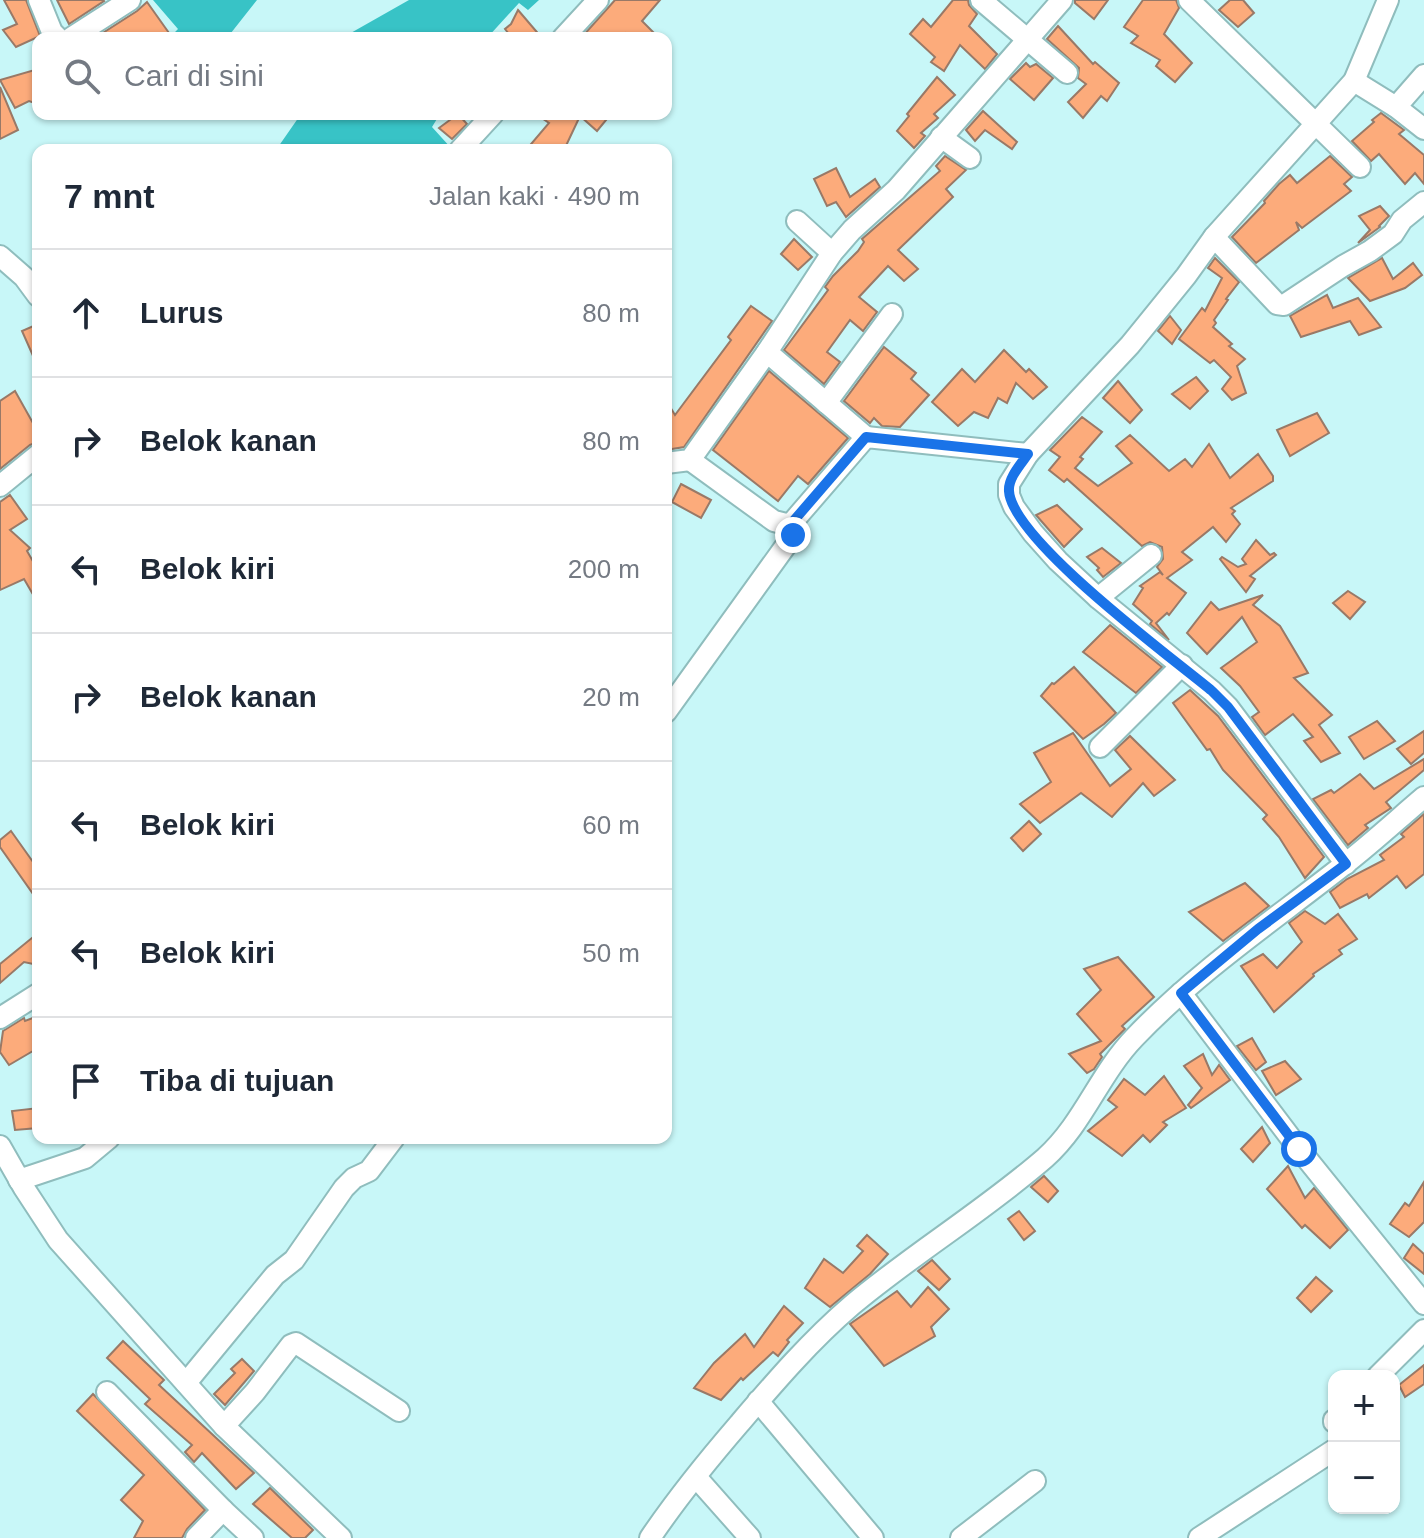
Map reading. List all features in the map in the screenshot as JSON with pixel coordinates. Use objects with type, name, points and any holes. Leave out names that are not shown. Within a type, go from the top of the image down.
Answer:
[{"type":"street","points":[[39,0],[52,32]]},
{"type":"street","points":[[80,32],[130,0]]},
{"type":"street","points":[[569,32],[598,0]]},
{"type":"street","points":[[981,0],[1067,73]]},
{"type":"street","points":[[1189,0],[1360,167]]},
{"type":"street","points":[[1346,864],[1228,707],[1182,665],[1098,598],[1041,543],[1014,507],[1009,484],[1028,454],[1130,345],[1214,237],[1354,81],[1388,0]]},
{"type":"street","points":[[690,460],[767,352],[832,253],[896,190],[983,87],[1028,40],[1054,3]]},
{"type":"street","points":[[1396,107],[1424,75]]},
{"type":"street","points":[[1354,81],[1424,129]]},
{"type":"street","points":[[466,144],[488,120]]},
{"type":"street","points":[[941,137],[970,158]]},
{"type":"street","points":[[1214,237],[1277,304],[1284,305],[1370,251],[1393,234],[1402,220],[1424,202]]},
{"type":"street","points":[[797,221],[832,253]]},
{"type":"street","points":[[0,256],[32,288]]},
{"type":"street","points":[[826,403],[892,314]]},
{"type":"street","points":[[767,352],[866,437],[1028,454]]},
{"type":"street","points":[[790,525],[866,437]]},
{"type":"street","points":[[0,486],[32,460]]},
{"type":"street","points":[[672,462],[690,460],[774,521],[790,525]]},
{"type":"street","points":[[672,704],[792,537],[790,525]]},
{"type":"street","points":[[1098,598],[1151,555]]},
{"type":"street","points":[[1100,747],[1182,665]]},
{"type":"street","points":[[650,1538],[758,1401],[805,1348],[854,1304],[933,1242],[990,1203],[1047,1156],[1070,1132],[1132,1039],[1181,993],[1258,929],[1346,864],[1424,797]]},
{"type":"street","points":[[1181,993],[1299,1149],[1424,1304]]},
{"type":"street","points":[[0,1018],[32,998]]},
{"type":"street","points":[[19,1180],[85,1158],[102,1144]]},
{"type":"street","points":[[186,1383],[275,1275],[294,1260],[344,1188],[354,1178],[369,1171],[389,1144]]},
{"type":"street","points":[[0,1146],[58,1240],[224,1426],[341,1538]]},
{"type":"street","points":[[1384,1370],[1424,1330]]},
{"type":"street","points":[[224,1426],[291,1345],[296,1343],[399,1411]]},
{"type":"street","points":[[107,1392],[253,1538]]},
{"type":"street","points":[[758,1401],[873,1538]]},
{"type":"street","points":[[1199,1538],[1328,1454]]},
{"type":"street","points":[[696,1477],[750,1538]]},
{"type":"street","points":[[961,1538],[1035,1481]]},
{"type":"street","points":[[196,1538],[223,1510]]},
{"type":"shaded area","points":[[153,0],[257,0],[232,32],[175,32],[178,29]]},
{"type":"shaded area","points":[[409,0],[539,0],[528,10],[519,3],[492,32],[353,32]]},
{"type":"shaded area","points":[[297,120],[436,120],[432,127],[447,144],[280,144]]},
{"type":"building","points":[[4,0],[26,0],[38,32],[32,32],[32,40],[16,47],[3,30],[17,24]]},
{"type":"building","points":[[57,0],[103,0],[104,1],[69,24]]},
{"type":"building","points":[[615,0],[660,0],[642,21],[653,32],[586,32]]},
{"type":"building","points":[[953,0],[968,0],[977,14],[969,26],[997,54],[985,69],[960,45],[944,71],[931,62],[935,57],[910,34],[923,19],[931,27]]},
{"type":"building","points":[[1075,0],[1108,0],[1094,19]]},
{"type":"building","points":[[1143,0],[1176,0],[1179,8],[1164,34],[1192,63],[1175,82],[1156,66],[1160,60],[1131,43],[1138,36],[1124,27]]},
{"type":"building","points":[[1230,0],[1243,0],[1254,13],[1238,27],[1219,10]]},
{"type":"building","points":[[147,2],[168,32],[104,32]]},
{"type":"building","points":[[518,10],[537,32],[507,32],[505,29]]},
{"type":"building","points":[[1058,26],[1093,64],[1095,62],[1119,83],[1107,101],[1101,96],[1083,118],[1068,102],[1086,84],[1078,78],[1079,68],[1047,39]]},
{"type":"building","points":[[1026,63],[1030,67],[1036,64],[1053,78],[1034,100],[1010,79]]},
{"type":"building","points":[[32,71],[32,102],[15,108],[0,80]]},
{"type":"building","points":[[937,77],[955,95],[934,114],[938,118],[921,133],[925,136],[914,148],[897,131]]},
{"type":"building","points":[[0,87],[18,130],[0,139]]},
{"type":"building","points":[[983,111],[1017,142],[1012,149],[985,130],[975,141],[966,130]]},
{"type":"building","points":[[1381,113],[1404,130],[1399,134],[1424,155],[1424,184],[1415,173],[1405,184],[1379,154],[1371,161],[1352,141]]},
{"type":"building","points":[[450,120],[463,120],[467,124],[452,139],[439,128]]},
{"type":"building","points":[[545,120],[578,120],[567,144],[531,144],[549,123]]},
{"type":"building","points":[[585,120],[606,120],[597,131]]},
{"type":"building","points":[[945,156],[966,170],[946,189],[953,197],[898,250],[918,269],[904,281],[888,266],[859,297],[877,312],[863,331],[850,320],[827,352],[840,362],[824,384],[784,350],[828,290],[825,287],[833,276],[858,251],[864,242],[862,239],[940,171],[936,166]]},
{"type":"building","points":[[1330,156],[1352,177],[1344,184],[1351,191],[1302,228],[1296,222],[1299,230],[1256,263],[1232,237],[1279,184],[1290,175],[1297,183]]},
{"type":"building","points":[[836,168],[850,197],[875,179],[880,187],[846,217],[836,202],[827,206],[814,179]]},
{"type":"building","points":[[1380,206],[1389,216],[1358,243],[1370,230],[1359,216]]},
{"type":"building","points":[[794,239],[812,257],[798,270],[781,254]]},
{"type":"building","points":[[1215,258],[1239,282],[1226,299],[1213,327],[1245,359],[1237,366],[1246,393],[1232,400],[1222,389],[1231,377],[1214,360],[1210,363],[1179,339],[1202,308],[1205,311],[1222,278],[1208,268]]},
{"type":"building","points":[[1382,258],[1393,279],[1413,263],[1422,275],[1405,288],[1370,301],[1348,278]]},
{"type":"building","points":[[1327,295],[1333,308],[1358,298],[1381,327],[1359,335],[1350,321],[1301,337],[1290,316]]},
{"type":"building","points":[[751,306],[772,321],[684,447],[672,449],[672,410],[675,415],[731,340],[728,337]]},
{"type":"building","points":[[1170,316],[1181,330],[1172,344],[1158,331]]},
{"type":"building","points":[[32,327],[32,354],[22,331]]},
{"type":"building","points":[[884,347],[916,373],[911,379],[929,395],[900,427],[882,426],[874,418],[870,423],[844,401]]},
{"type":"building","points":[[1004,350],[1047,387],[1033,399],[1016,383],[1007,403],[998,398],[988,418],[974,412],[958,426],[932,402],[962,369],[975,382]]},
{"type":"building","points":[[769,371],[848,438],[808,484],[798,476],[778,501],[713,450]]},
{"type":"building","points":[[1196,377],[1208,391],[1190,409],[1172,394]]},
{"type":"building","points":[[1118,381],[1142,410],[1130,423],[1103,398]]},
{"type":"building","points":[[15,391],[32,421],[32,444],[0,469],[0,401]]},
{"type":"building","points":[[1317,413],[1329,433],[1290,456],[1277,430]]},
{"type":"building","points":[[1082,417],[1102,432],[1080,457],[1083,459],[1075,468],[1098,486],[1132,463],[1116,446],[1130,435],[1169,471],[1185,459],[1192,467],[1209,444],[1230,478],[1258,454],[1273,476],[1273,481],[1231,508],[1240,524],[1226,542],[1213,527],[1182,552],[1192,560],[1167,578],[1186,593],[1169,615],[1167,613],[1156,623],[1169,640],[1133,604],[1143,588],[1140,586],[1160,572],[1163,575],[1157,567],[1163,559],[1162,547],[1150,542],[1142,546],[1067,479],[1064,482],[1049,470],[1060,457],[1050,450]]},
{"type":"building","points":[[681,484],[711,500],[701,518],[672,502]]},
{"type":"building","points":[[10,495],[27,519],[10,530],[30,548],[27,551],[32,560],[32,593],[24,579],[0,590],[0,502]]},
{"type":"building","points":[[1057,505],[1082,529],[1064,547],[1036,515]]},
{"type":"building","points":[[1256,540],[1270,555],[1276,555],[1250,576],[1255,579],[1246,592],[1220,559],[1222,557],[1238,567],[1246,564],[1242,559]]},
{"type":"building","points":[[1102,548],[1121,563],[1103,577],[1097,570],[1099,568],[1087,557]]},
{"type":"building","points":[[1348,591],[1365,602],[1350,619],[1333,603]]},
{"type":"building","points":[[1263,595],[1253,605],[1280,626],[1308,673],[1294,678],[1332,715],[1319,725],[1340,753],[1321,762],[1304,741],[1313,737],[1293,714],[1265,735],[1252,717],[1259,712],[1240,686],[1221,668],[1257,642],[1242,617],[1207,654],[1187,633],[1211,602],[1219,610]]},
{"type":"building","points":[[1110,625],[1162,667],[1136,693],[1083,652]]},
{"type":"building","points":[[1074,667],[1116,713],[1083,739],[1041,696],[1052,683]]},
{"type":"building","points":[[1190,690],[1218,716],[1324,857],[1305,878],[1279,837],[1263,819],[1267,815],[1223,770],[1173,703]]},
{"type":"building","points":[[1377,721],[1395,741],[1364,759],[1349,737]]},
{"type":"building","points":[[1424,731],[1424,753],[1411,764],[1397,749]]},
{"type":"building","points":[[1073,733],[1110,786],[1131,769],[1115,750],[1130,736],[1175,780],[1154,796],[1143,783],[1112,817],[1081,793],[1040,823],[1020,804],[1051,782],[1034,753]]},
{"type":"building","points":[[1424,759],[1424,770],[1386,802],[1391,808],[1365,825],[1368,828],[1348,845],[1313,799],[1331,790],[1334,793],[1360,774],[1374,789]]},
{"type":"building","points":[[1424,814],[1424,874],[1406,888],[1397,876],[1369,898],[1367,894],[1340,908],[1330,892],[1347,879],[1384,860],[1380,855],[1404,837],[1401,834]]},
{"type":"building","points":[[1029,821],[1041,834],[1023,851],[1011,838]]},
{"type":"building","points":[[11,831],[32,861],[32,892],[0,847],[0,840]]},
{"type":"building","points":[[1245,883],[1269,906],[1223,941],[1189,912]]},
{"type":"building","points":[[1305,911],[1325,924],[1338,914],[1357,939],[1339,950],[1342,954],[1313,974],[1274,1012],[1241,966],[1263,954],[1277,968],[1302,942],[1289,923]]},
{"type":"building","points":[[32,938],[32,964],[24,962],[0,983],[0,964]]},
{"type":"building","points":[[1118,957],[1154,997],[1122,1026],[1125,1029],[1100,1054],[1102,1057],[1094,1069],[1087,1073],[1069,1054],[1101,1041],[1077,1014],[1101,990],[1084,969]]},
{"type":"building","points":[[24,1018],[25,1021],[32,1018],[32,1052],[9,1065],[0,1052],[3,1031]]},
{"type":"building","points":[[1252,1038],[1266,1062],[1256,1070],[1237,1046]]},
{"type":"building","points":[[1203,1054],[1212,1075],[1219,1065],[1230,1080],[1191,1108],[1188,1105],[1202,1088],[1184,1066]]},
{"type":"building","points":[[1285,1061],[1301,1079],[1276,1095],[1262,1071]]},
{"type":"building","points":[[1164,1076],[1186,1108],[1163,1122],[1167,1125],[1150,1142],[1143,1135],[1122,1156],[1088,1131],[1117,1107],[1108,1100],[1124,1079],[1145,1095]]},
{"type":"building","points":[[32,1109],[32,1129],[15,1130],[12,1111]]},
{"type":"building","points":[[1262,1127],[1270,1143],[1253,1162],[1241,1149]]},
{"type":"building","points":[[1288,1166],[1305,1198],[1314,1188],[1348,1230],[1330,1248],[1305,1225],[1302,1228],[1267,1189]]},
{"type":"building","points":[[1044,1176],[1058,1191],[1048,1202],[1031,1187]]},
{"type":"building","points":[[1424,1182],[1424,1222],[1409,1237],[1390,1224],[1405,1203],[1409,1206]]},
{"type":"building","points":[[1019,1211],[1035,1231],[1024,1240],[1008,1219]]},
{"type":"building","points":[[867,1235],[888,1254],[870,1274],[830,1307],[805,1288],[824,1259],[843,1273],[863,1251],[857,1246]]},
{"type":"building","points":[[1413,1244],[1424,1254],[1424,1274],[1404,1258]]},
{"type":"building","points":[[932,1260],[950,1279],[939,1290],[918,1271]]},
{"type":"building","points":[[1316,1277],[1332,1291],[1311,1312],[1297,1298]]},
{"type":"building","points":[[928,1287],[949,1309],[931,1327],[935,1336],[884,1366],[850,1324],[897,1291],[911,1307]]},
{"type":"building","points":[[784,1306],[803,1323],[787,1340],[789,1342],[778,1356],[773,1352],[743,1380],[741,1378],[721,1400],[694,1388],[714,1363],[745,1334],[754,1347]]},
{"type":"building","points":[[123,1341],[164,1380],[159,1385],[254,1473],[236,1489],[202,1453],[194,1462],[185,1452],[192,1445],[145,1404],[150,1399],[107,1358]]},
{"type":"building","points":[[242,1359],[254,1371],[225,1405],[214,1394],[235,1373],[231,1369]]},
{"type":"building","points":[[1424,1365],[1424,1384],[1405,1397],[1400,1384]]},
{"type":"building","points":[[93,1394],[205,1510],[182,1538],[134,1538],[143,1521],[121,1500],[144,1475],[77,1411]]},
{"type":"building","points":[[270,1488],[313,1530],[305,1538],[292,1538],[253,1504]]},
{"type":"route","points":[[793,535],[790,525],[866,437],[1028,454],[1009,484],[1009,495],[1033,533],[1098,598],[1228,707],[1346,864],[1258,929],[1181,993],[1299,1149]]}]
